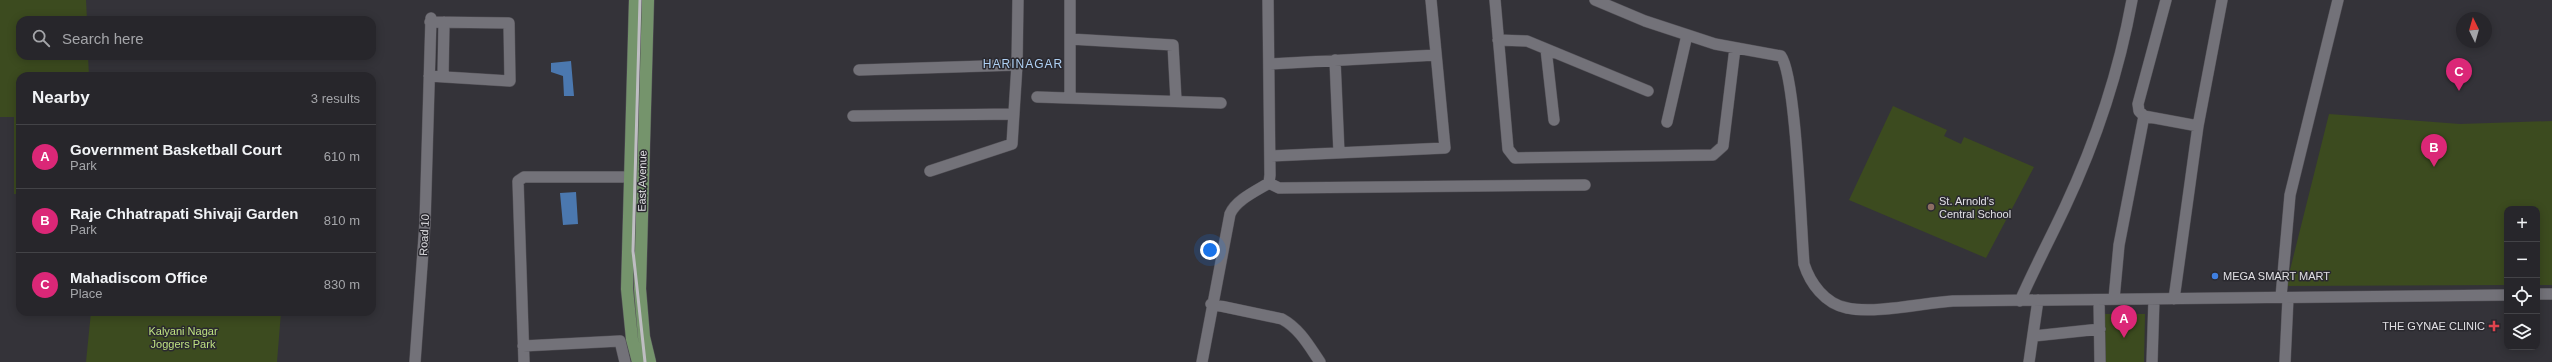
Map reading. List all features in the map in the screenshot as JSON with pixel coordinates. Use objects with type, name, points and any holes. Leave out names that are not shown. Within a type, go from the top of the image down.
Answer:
[{"type":"main road","name":"East Avenue","points":[[635,0],[627,290],[632,339],[638,362]]},
{"type":"main road","name":"East Avenue","points":[[648,0],[640,289],[644,337],[650,362]]},
{"type":"street","points":[[930,172],[1012,144],[1017,65],[1018,0]]},
{"type":"street","points":[[1070,0],[1070,96]]},
{"type":"street","points":[[1268,0],[1271,156],[1269,183]]},
{"type":"street","points":[[1271,156],[1445,148],[1431,0]]},
{"type":"street","points":[[1495,0],[1508,150],[1515,158],[1522,159],[1608,155],[1713,155],[1723,146],[1735,48]]},
{"type":"street","points":[[1595,0],[1645,21],[1687,35],[1735,48],[1774,53],[1784,61],[1792,111],[1804,264],[1812,282],[1824,296],[1833,303],[1847,308],[1859,309],[1953,301],[2504,295]]},
{"type":"street","points":[[2020,300],[2065,207],[2105,110],[2119,66],[2132,0]]},
{"type":"street","points":[[2166,0],[2138,104],[2139,111],[2144,116],[2198,126]]},
{"type":"street","points":[[2174,299],[2198,126],[2222,0]]},
{"type":"street","points":[[2285,362],[2284,297],[2290,194],[2338,0]]},
{"type":"street","name":"Road 10","points":[[415,362],[425,223],[431,20],[444,22]]},
{"type":"street","points":[[429,76],[442,77],[510,80],[509,23],[444,22],[442,77]]},
{"type":"street","points":[[1667,122],[1687,35]]},
{"type":"street","points":[[1070,39],[1173,45],[1176,100]]},
{"type":"street","points":[[1498,40],[1518,39],[1648,91]]},
{"type":"street","points":[[1546,49],[1554,120]]},
{"type":"street","points":[[1269,64],[1436,55]]},
{"type":"street","points":[[1335,60],[1339,152]]},
{"type":"street","points":[[859,70],[1017,65]]},
{"type":"street","points":[[1037,97],[1070,96],[1221,103]]},
{"type":"street","points":[[853,116],[1014,114]]},
{"type":"street","points":[[2114,299],[2119,245],[2144,116]]},
{"type":"street","points":[[524,362],[518,181],[524,177],[630,176]]},
{"type":"street","points":[[1269,183],[1279,188],[1585,186]]},
{"type":"street","points":[[1202,362],[1212,304],[1232,208],[1269,183]]},
{"type":"street","points":[[2540,294],[2552,294]]},
{"type":"street","points":[[2152,362],[2154,299]]},
{"type":"street","points":[[2029,362],[2034,336],[2038,300]]},
{"type":"street","points":[[2099,300],[2100,362]]},
{"type":"street","points":[[1212,304],[1282,319],[1292,324],[1303,336],[1320,362]]},
{"type":"street","points":[[2034,336],[2100,329]]},
{"type":"street","points":[[523,346],[620,341],[625,362]]},
{"type":"green space","points":[[0,0],[86,0],[87,16],[16,16],[16,60],[88,60],[89,72],[16,72],[16,194],[14,194],[14,117],[0,117]]},
{"type":"green space","points":[[1893,106],[1947,130],[1944,136],[1961,144],[1964,137],[2034,167],[1986,258],[1849,200]]},
{"type":"green space","points":[[2329,114],[2460,124],[2552,121],[2552,285],[2540,285],[2540,206],[2504,206],[2504,285],[2286,286]]},
{"type":"green space","points":[[2103,314],[2145,314],[2144,362],[2104,362]]},
{"type":"green space","name":"Kalyani Nagar Joggers Park","points":[[91,316],[281,316],[277,362],[86,362]]},
{"type":"water","points":[[571,61],[574,96],[564,96],[563,76],[551,72],[551,63]]},
{"type":"water","points":[[576,192],[578,224],[563,225],[560,193]]},
{"type":"railway","points":[[640,0],[633,251],[645,362]]},
{"type":"place","name":"Mahadiscom Office","points":[[2459,91]]},
{"type":"place","name":"Raje Chhatrapati Shivaji Garden","points":[[2434,167]]},
{"type":"place","name":"St. Arnold's Central School","points":[[1931,207]]},
{"type":"place","name":"MEGA SMART MART","points":[[2215,276]]},
{"type":"place","name":"THE GYNAE CLINIC","points":[[2494,326]]},
{"type":"place","name":"Government Basketball Court","points":[[2124,338]]},
{"type":"district","name":"HARINAGAR","points":[[1023,64]]}]
